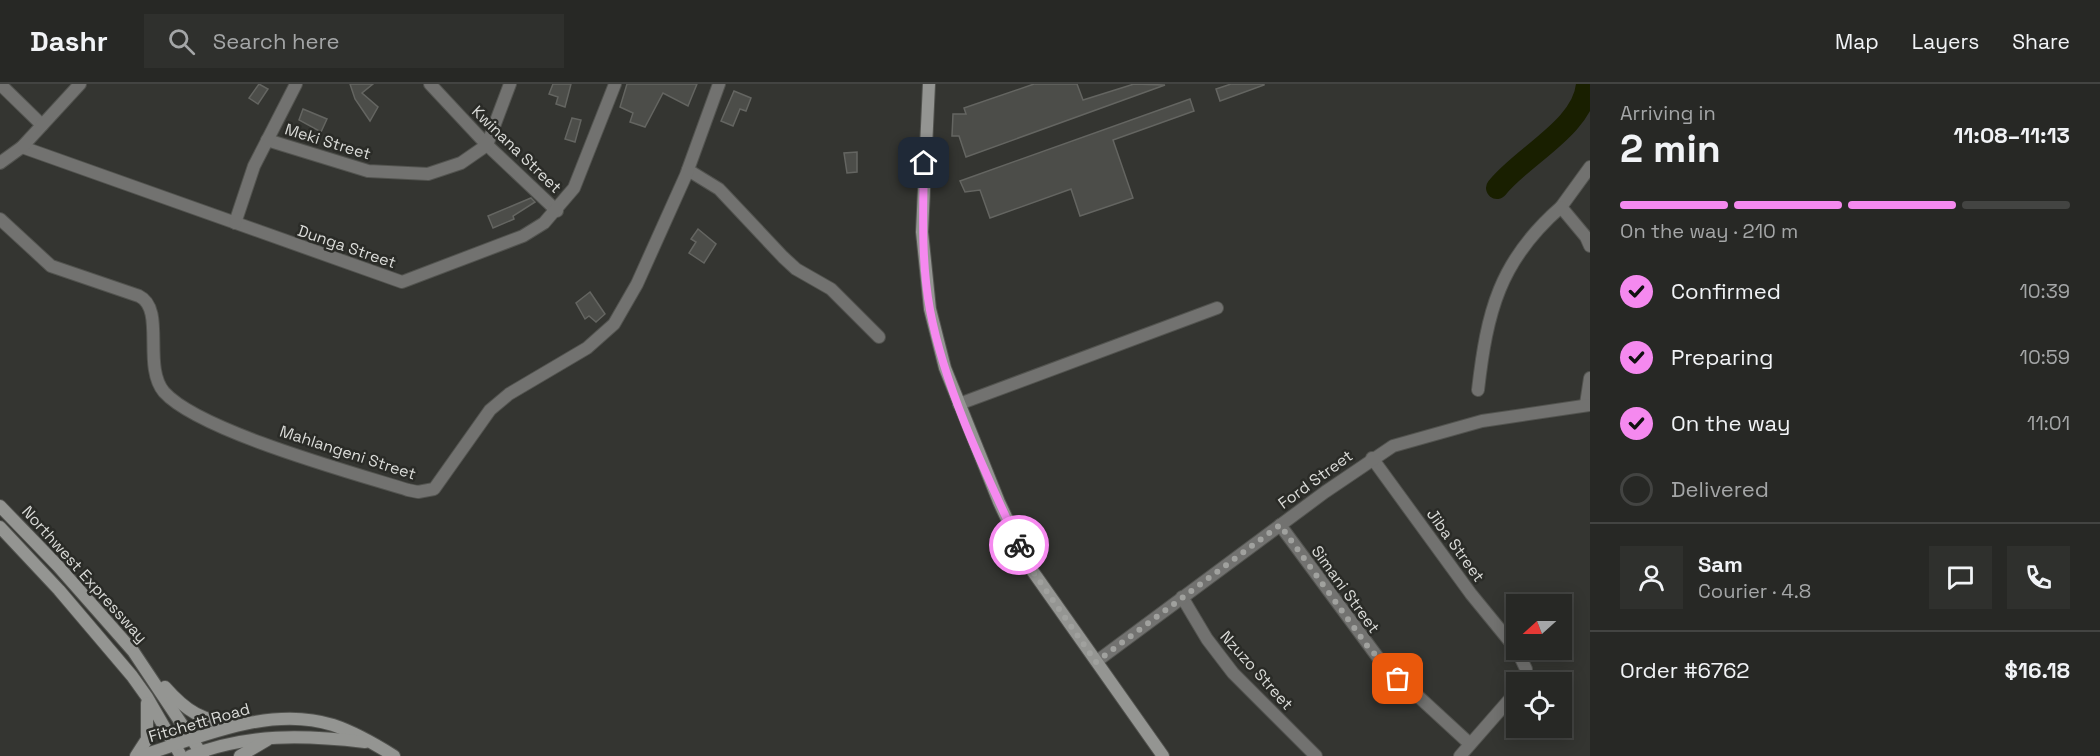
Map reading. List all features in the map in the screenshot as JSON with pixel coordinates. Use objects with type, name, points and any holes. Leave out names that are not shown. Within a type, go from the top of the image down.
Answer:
[{"type":"street","points":[[0,84],[42,125]]},
{"type":"street","points":[[0,163],[22,147],[80,84]]},
{"type":"street","name":"Meki Street","points":[[235,224],[254,166],[296,84]]},
{"type":"street","name":"Kwinana Street","points":[[430,84],[487,145],[556,211]]},
{"type":"street","points":[[487,145],[510,84]]},
{"type":"street","name":"Dunga Street","points":[[22,147],[402,282],[523,236],[544,223],[574,188],[615,84]]},
{"type":"street","name":"Mahlangeni Street","points":[[0,219],[51,266],[138,296],[148,302],[152,313],[152,356],[155,376],[166,394],[188,410],[266,443],[408,490],[426,491],[440,483],[490,410],[509,394],[587,348],[614,324],[637,284],[688,170],[719,84]]},
{"type":"street","points":[[929,84],[922,231],[926,278],[936,337],[961,408],[1029,566],[1158,754]]},
{"type":"street","name":"Meki Street","points":[[267,140],[346,165],[394,174],[428,174],[441,171],[461,163],[487,145]]},
{"type":"street","points":[[1478,390],[1486,328],[1500,284],[1521,249],[1540,225],[1561,207],[1590,166]]},
{"type":"street","points":[[688,170],[719,189],[783,257],[796,269],[831,289],[879,337]]},
{"type":"street","points":[[1561,207],[1590,246]]},
{"type":"street","points":[[961,408],[1217,309]]},
{"type":"street","points":[[1588,404],[1590,378]]},
{"type":"street","name":"Ford Street","points":[[1096,662],[1372,458],[1393,446],[1482,421],[1588,404]]},
{"type":"street","name":"Jiba Street","points":[[1372,458],[1471,594],[1506,636]]},
{"type":"street","name":"Northwest Expressway","points":[[0,506],[66,575],[133,651],[192,739],[198,755]]},
{"type":"street","name":"Simani Street","points":[[1280,525],[1382,663],[1470,744]]},
{"type":"street","name":"Northwest Expressway","points":[[0,527],[59,590],[147,697],[181,756]]},
{"type":"street","name":"Nzuzo Street","points":[[1182,597],[1207,639],[1233,673],[1316,756]]},
{"type":"street","points":[[133,651],[187,710],[208,720],[246,724]]},
{"type":"street","points":[[136,756],[147,739],[147,697]]},
{"type":"street","points":[[1460,756],[1506,703]]},
{"type":"street","name":"Fitchett Road","points":[[141,756],[246,724],[308,720],[338,727],[394,756]]},
{"type":"street","name":"Fitchett Road","points":[[198,755],[233,741],[293,735],[369,742]]},
{"type":"street","points":[[240,756],[271,738]]},
{"type":"building","points":[[259,84],[268,89],[258,104],[249,98]]},
{"type":"building","points":[[350,84],[373,84],[362,93],[378,107],[370,121],[355,99]]},
{"type":"building","points":[[553,84],[571,84],[565,107],[556,104],[558,97],[549,94]]},
{"type":"building","points":[[627,84],[697,84],[688,106],[663,93],[645,127],[630,122],[633,113],[620,107]]},
{"type":"building","points":[[1034,84],[1077,84],[1083,100],[1134,84],[1165,85],[966,157],[959,136],[952,136],[953,114],[966,114],[964,108]]},
{"type":"building","points":[[1231,84],[1264,85],[1220,101],[1216,89]]},
{"type":"building","points":[[734,91],[751,98],[746,111],[740,109],[733,126],[721,121]]},
{"type":"building","points":[[1190,99],[1194,111],[1113,140],[1133,198],[1080,216],[1071,189],[990,218],[980,190],[965,192],[960,181]]},
{"type":"building","points":[[303,109],[327,119],[321,132],[299,120]]},
{"type":"building","points":[[572,118],[581,120],[575,142],[565,139]]},
{"type":"building","points":[[857,152],[857,172],[847,173],[844,153]]},
{"type":"building","points":[[531,198],[535,202],[513,216],[514,219],[493,228],[488,216]]},
{"type":"building","points":[[698,229],[716,244],[704,263],[689,253],[696,242],[691,239]]},
{"type":"building","points":[[590,292],[605,314],[596,322],[589,316],[585,319],[576,303]]},
{"type":"waterway","points":[[1497,188],[1564,127],[1583,100],[1587,84]]},
{"type":"way so far","points":[[1019,545],[1029,566],[1096,662],[1280,525],[1341,612],[1368,647],[1398,679]]},
{"type":"route","points":[[924,163],[922,231],[930,309],[936,337],[962,412],[1019,545]]}]
